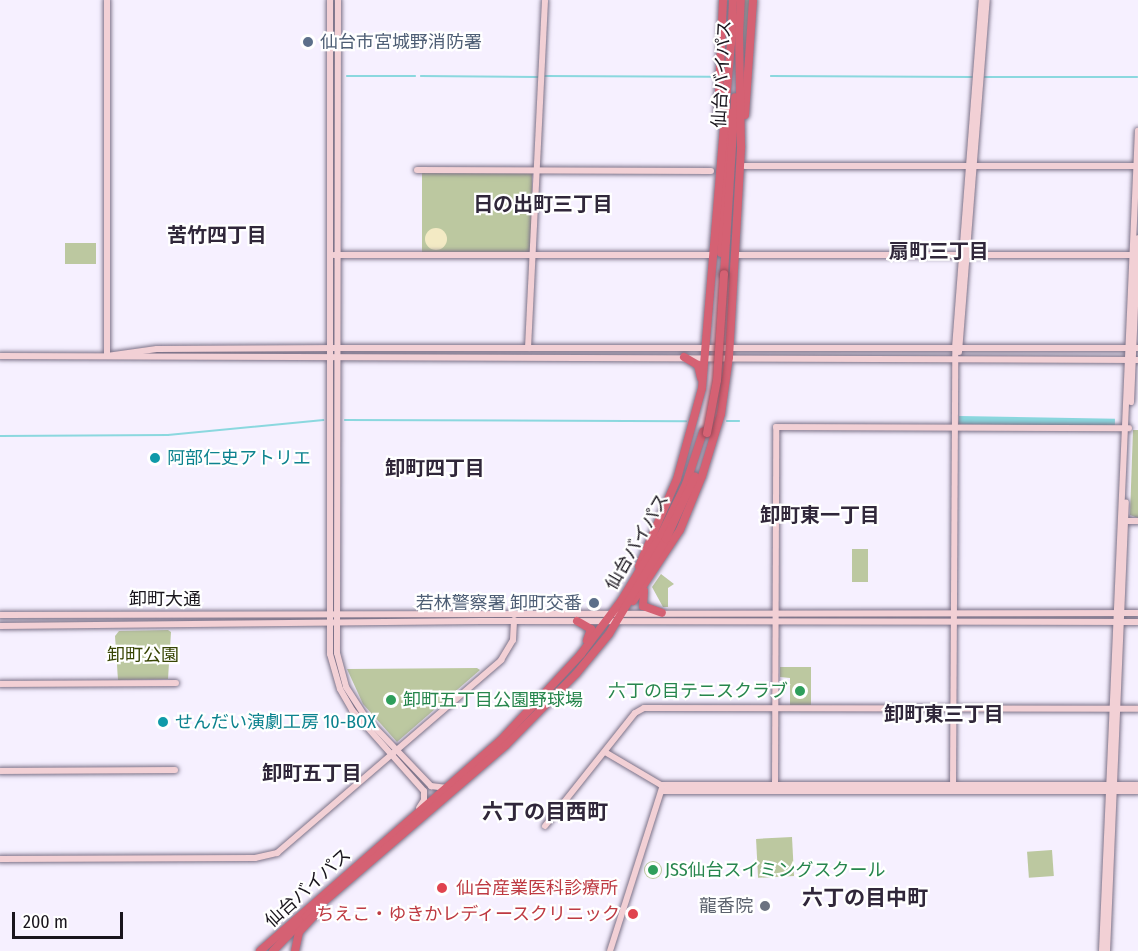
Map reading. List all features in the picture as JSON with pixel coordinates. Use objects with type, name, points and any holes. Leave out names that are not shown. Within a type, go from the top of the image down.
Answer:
[{"type":"highway","points":[[717,180],[723,0]]},
{"type":"highway","points":[[718,117],[728,0]]},
{"type":"highway","name":"仙台バイパス","points":[[273,951],[331,896],[506,745],[576,674],[616,617],[679,513],[705,432],[717,380],[733,0]]},
{"type":"highway","name":"仙台バイパス","points":[[722,274],[741,0]]},
{"type":"highway","points":[[616,617],[649,578],[680,530],[702,476],[721,414],[729,353],[741,146],[753,0]]},
{"type":"highway","points":[[739,30],[741,146]]},
{"type":"highway","points":[[636,576],[677,479],[702,388],[707,353],[717,180],[731,39]]},
{"type":"highway","points":[[684,357],[698,365],[702,388]]},
{"type":"highway","name":"仙台バイパス","points":[[260,951],[500,741],[616,617],[636,576],[679,501],[705,432]]},
{"type":"highway","points":[[649,578],[641,602],[645,608],[662,614]]},
{"type":"highway","points":[[577,621],[591,631],[578,657]]},
{"type":"highway","points":[[295,951],[299,932],[331,896]]},
{"type":"street","points":[[107,0],[107,356]]},
{"type":"street","points":[[330,0],[330,255],[334,358],[332,623],[346,687],[425,797],[400,829]]},
{"type":"street","points":[[333,348],[338,255],[338,0]]},
{"type":"street","points":[[528,348],[545,0]]},
{"type":"street","points":[[952,788],[953,427],[982,0]]},
{"type":"street","points":[[971,166],[987,0]]},
{"type":"street","points":[[1102,951],[1122,520],[1133,360],[1138,131]]},
{"type":"street","points":[[745,166],[1136,166]]},
{"type":"street","points":[[417,170],[711,171]]},
{"type":"street","points":[[1136,255],[1138,238]]},
{"type":"street","points":[[330,255],[711,255]]},
{"type":"street","points":[[735,255],[1136,255]]},
{"type":"street","points":[[107,356],[158,350],[528,348],[1133,360]]},
{"type":"street","points":[[729,353],[958,348],[1133,348]]},
{"type":"street","points":[[0,356],[684,357],[707,353]]},
{"type":"street","points":[[775,788],[776,427],[1128,428]]},
{"type":"street","points":[[1122,520],[1138,521]]},
{"type":"street","points":[[0,858],[269,856],[292,844],[501,660],[513,640],[514,613]]},
{"type":"street","name":"卸町大通","points":[[0,615],[514,613],[616,617]]},
{"type":"street","points":[[0,626],[577,621],[662,614],[1138,613]]},
{"type":"street","points":[[616,617],[776,622],[1138,622]]},
{"type":"street","points":[[0,684],[176,683]]},
{"type":"street","points":[[545,826],[635,713],[644,708],[1138,708]]},
{"type":"street","points":[[605,752],[662,788],[1110,788],[1138,785]]},
{"type":"street","points":[[396,754],[431,786],[447,788]]},
{"type":"street","points":[[0,771],[175,770]]},
{"type":"street","points":[[608,951],[662,788]]},
{"type":"street","points":[[1110,788],[1138,791]]},
{"type":"street","points":[[1107,951],[1110,788]]},
{"type":"green space","points":[[743,0],[751,0],[742,95],[742,52]]},
{"type":"green space","points":[[422,172],[532,172],[532,253],[422,253]]},
{"type":"green space","points":[[65,243],[96,243],[96,264],[65,264]]},
{"type":"green space","points":[[1133,430],[1138,430],[1138,518],[1130,515]]},
{"type":"green space","points":[[852,549],[868,549],[868,582],[852,582]]},
{"type":"green space","points":[[661,574],[674,584],[668,588],[668,607],[663,607],[652,587]]},
{"type":"green space","name":"卸町公園","points":[[168,630],[171,632],[168,679],[118,680],[115,636],[119,631]]},
{"type":"green space","name":"六丁の目テニスクラブ","points":[[780,667],[811,667],[811,705],[790,705],[790,678],[780,677]]},
{"type":"green space","points":[[477,668],[480,670],[397,742],[363,704],[347,669]]},
{"type":"green space","points":[[792,837],[794,876],[758,878],[756,839]]},
{"type":"green space","points":[[1052,850],[1054,876],[1029,878],[1027,852]]},
{"type":"green space","name":"JSS仙台スイミングスクール","points":[[649,861],[657,861],[662,866],[660,877],[649,879],[644,874],[644,866]]},
{"type":"sand","points":[[436,228],[444,231],[447,239],[444,247],[436,250],[428,247],[425,239],[428,231]]},
{"type":"water","points":[[959,416],[1115,419],[1115,427],[959,424]]},
{"type":"waterway","points":[[347,76],[415,76]]},
{"type":"waterway","points":[[421,76],[538,77]]},
{"type":"waterway","points":[[544,76],[710,77]]},
{"type":"waterway","points":[[771,76],[972,77]]},
{"type":"waterway","points":[[985,77],[1137,77]]},
{"type":"waterway","points":[[0,436],[168,435],[323,420]]},
{"type":"waterway","points":[[345,420],[686,421]]},
{"type":"waterway","points":[[727,421],[739,421]]},
{"type":"place","name":"仙台市宮城野消防署","points":[[308,42]]},
{"type":"place","name":"阿部仁史アトリエ","points":[[155,458]]},
{"type":"place","name":"若林警察署 卸町交番","points":[[594,603]]},
{"type":"place","name":"六丁の目テニスクラブ","points":[[800,691]]},
{"type":"place","name":"卸町五丁目公園野球場","points":[[391,700]]},
{"type":"place","name":"せんだい演劇工房 10-BOX","points":[[163,722]]},
{"type":"place","name":"JSS仙台スイミングスクール","points":[[653,870]]},
{"type":"place","name":"仙台産業医科診療所","points":[[442,888]]},
{"type":"place","name":"龍香院","points":[[765,906]]},
{"type":"place","name":"ちえこ・ゆきかレディースクリニック","points":[[633,914]]},
{"type":"district","name":"日の出町三丁目","points":[[543,204]]},
{"type":"district","name":"苦竹四丁目","points":[[217,235]]},
{"type":"district","name":"扇町三丁目","points":[[939,251]]},
{"type":"district","name":"卸町四丁目","points":[[435,468]]},
{"type":"district","name":"卸町東一丁目","points":[[820,515]]},
{"type":"district","name":"卸町東三丁目","points":[[944,714]]},
{"type":"district","name":"卸町五丁目","points":[[312,773]]},
{"type":"district","name":"六丁の目西町","points":[[545,812]]},
{"type":"district","name":"六丁の目中町","points":[[865,898]]}]
